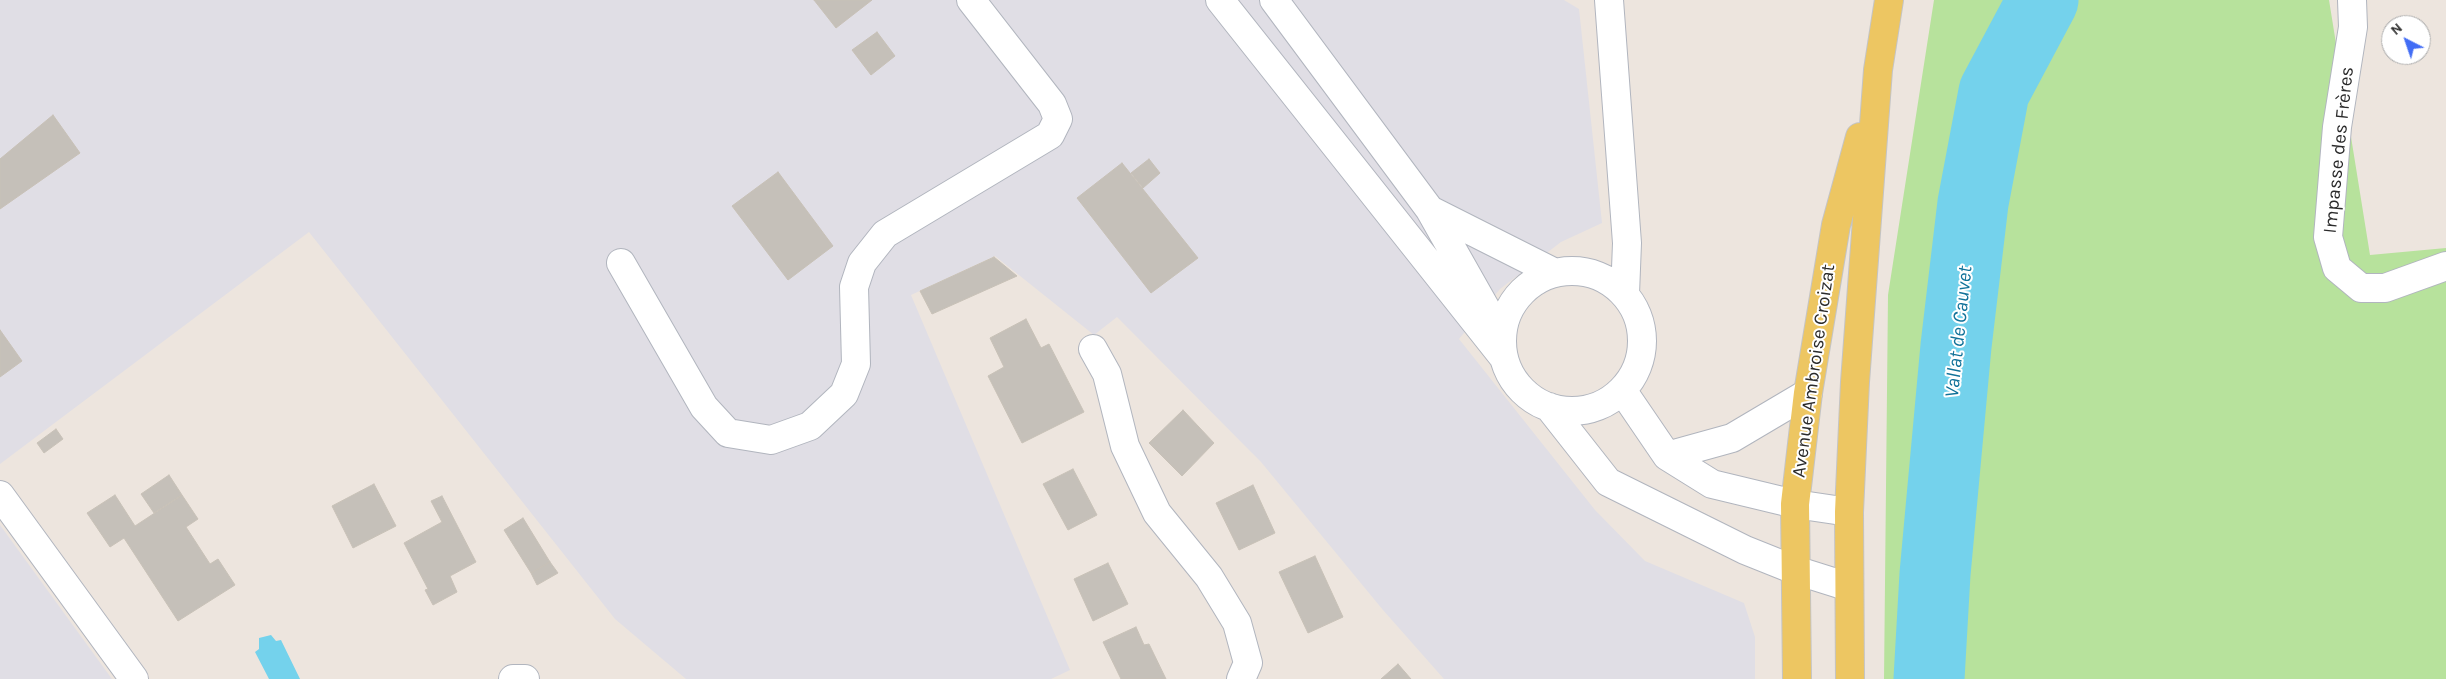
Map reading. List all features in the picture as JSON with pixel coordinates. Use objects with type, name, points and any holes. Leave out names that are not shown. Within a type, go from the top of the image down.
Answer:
[{"type":"main road","name":"Avenue Ambroise Croizat","points":[[1850,679],[1849,512],[1855,372],[1878,70],[1889,0]]},
{"type":"main road","name":"Avenue Ambroise Croizat","points":[[1797,679],[1795,504],[1808,393],[1836,225],[1878,70]]},
{"type":"street","points":[[621,263],[704,407],[728,433],[772,440],[810,426],[844,394],[856,364],[854,288],[862,263],[885,234],[1050,136],[1058,118],[1052,104],[971,0]]},
{"type":"street","points":[[1220,0],[1504,348]]},
{"type":"street","points":[[1274,0],[1430,210],[1504,348],[1514,379],[1529,396],[1548,407],[1568,411],[1588,409],[1607,402],[1622,390],[1635,373],[1642,353],[1642,332],[1638,318],[1625,294],[1610,282],[1593,273],[1574,270],[1555,273],[1534,282],[1518,296],[1507,316],[1504,348]]},
{"type":"street","points":[[1609,0],[1627,243],[1625,294]]},
{"type":"street","name":"Impasse des Frères","points":[[2352,0],[2353,26],[2337,127],[2328,237],[2336,268],[2361,288],[2385,288],[2446,266]]},
{"type":"street","points":[[1430,210],[1555,273]]},
{"type":"street","points":[[1093,348],[1107,374],[1125,446],[1157,513],[1209,577],[1237,623],[1248,663],[1240,679]]},
{"type":"street","points":[[1622,390],[1666,456],[1712,484],[1795,504],[1849,512]]},
{"type":"street","points":[[1666,456],[1732,438],[1808,393]]},
{"type":"street","points":[[1548,407],[1608,482],[1745,550],[1795,570],[1849,587]]},
{"type":"street","points":[[0,495],[134,679]]},
{"type":"street","points":[[514,679],[525,679]]},
{"type":"shaded area","points":[[0,0],[1564,0],[1579,9],[1602,223],[1561,242],[1500,289],[1459,339],[1595,510],[1645,561],[1744,603],[1755,637],[1755,679],[1444,679],[1383,610],[1261,462],[1117,317],[1094,335],[995,256],[911,295],[1070,670],[1051,679],[686,679],[615,619],[309,232],[0,464]]},
{"type":"shaded area","points":[[0,525],[112,679],[0,679]]},
{"type":"green space","points":[[1934,0],[2329,0],[2370,255],[2446,248],[2446,679],[1884,679],[1888,295]]},
{"type":"water","points":[[271,635],[276,641],[281,640],[300,679],[269,679],[255,652],[259,649],[259,638]]},
{"type":"building","points":[[814,0],[872,0],[836,28]]},
{"type":"building","points":[[877,32],[895,56],[871,75],[852,50]]},
{"type":"building","points":[[53,115],[80,153],[0,209],[0,159]]},
{"type":"building","points":[[1149,159],[1160,173],[1143,188],[1131,173]]},
{"type":"building","points":[[1122,163],[1198,258],[1151,293],[1077,198]]},
{"type":"building","points":[[778,172],[833,246],[788,280],[732,206]]},
{"type":"building","points":[[994,257],[1017,276],[932,314],[920,291]]},
{"type":"building","points":[[1026,319],[1041,348],[1049,344],[1084,412],[1022,443],[988,376],[1004,367],[990,338]]},
{"type":"building","points":[[0,330],[22,361],[0,377]]},
{"type":"building","points":[[1183,410],[1214,443],[1182,476],[1149,443]]},
{"type":"building","points":[[56,429],[63,439],[44,453],[37,443]]},
{"type":"building","points":[[1073,469],[1097,515],[1068,530],[1043,484]]},
{"type":"building","points":[[169,475],[182,495],[154,513],[141,494]]},
{"type":"building","points":[[374,484],[396,526],[353,548],[332,506]]},
{"type":"building","points":[[1253,485],[1275,533],[1239,550],[1216,503]]},
{"type":"building","points":[[115,495],[135,526],[182,495],[198,519],[186,527],[210,564],[218,559],[235,585],[178,621],[124,538],[110,547],[87,513]]},
{"type":"building","points":[[442,496],[476,562],[450,576],[457,592],[433,605],[425,590],[428,589],[404,543],[442,522],[431,501]]},
{"type":"building","points":[[523,518],[550,562],[531,573],[504,530]]},
{"type":"building","points":[[1315,556],[1343,617],[1308,633],[1279,572]]},
{"type":"building","points":[[550,562],[558,573],[537,585],[531,573]]},
{"type":"building","points":[[1108,563],[1128,604],[1093,621],[1074,579]]},
{"type":"building","points":[[1136,627],[1144,645],[1149,644],[1166,679],[1121,679],[1103,642]]},
{"type":"building","points":[[1398,664],[1411,679],[1381,679]]},
{"type":"waterway","name":"Vallat de Cauvet","points":[[1929,679],[1935,574],[1956,346],[1973,203],[1994,92],[2043,0]]}]
